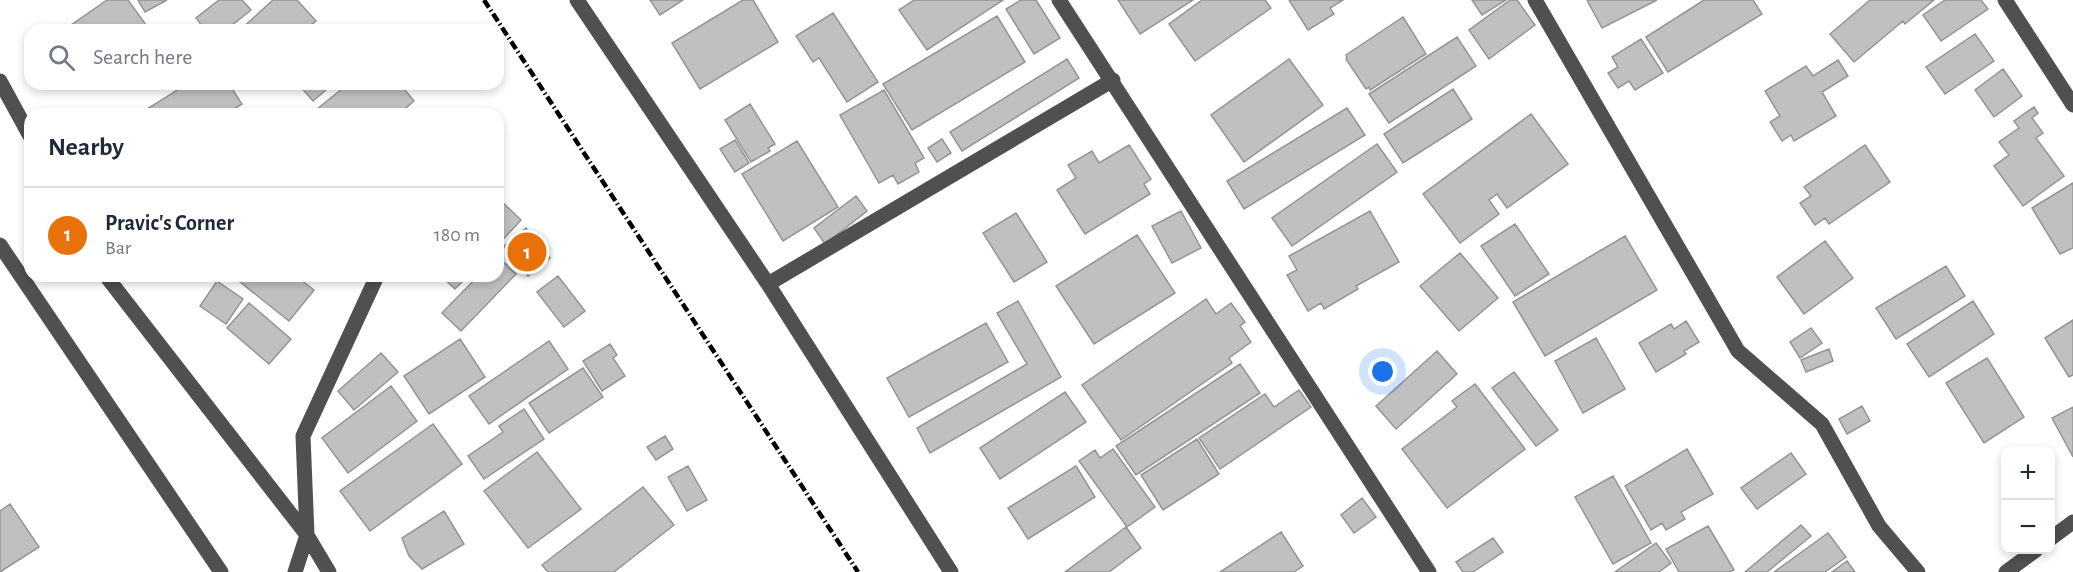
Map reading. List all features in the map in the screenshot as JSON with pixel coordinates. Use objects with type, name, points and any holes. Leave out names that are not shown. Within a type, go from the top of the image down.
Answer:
[{"type":"street","points":[[577,0],[768,284],[951,572]]},
{"type":"street","points":[[1059,0],[1113,80],[1429,572]]},
{"type":"street","points":[[1535,0],[1738,351],[1822,424],[1880,526],[1918,572]]},
{"type":"street","points":[[2005,0],[2073,105]]},
{"type":"street","points":[[768,284],[1113,80]]},
{"type":"street","points":[[0,81],[24,125]]},
{"type":"street","points":[[0,244],[24,280]]},
{"type":"street","points":[[26,282],[221,572]]},
{"type":"street","points":[[111,282],[307,535],[329,572]]},
{"type":"street","points":[[294,572],[307,535],[303,436],[374,282]]},
{"type":"street","points":[[2055,535],[2073,522]]},
{"type":"street","points":[[2006,572],[2029,554]]},
{"type":"building","points":[[107,0],[128,0],[145,24],[73,24]]},
{"type":"building","points":[[138,0],[167,0],[145,12]]},
{"type":"building","points":[[219,0],[242,0],[251,10],[234,24],[200,24],[196,18]]},
{"type":"building","points":[[273,0],[297,0],[316,21],[313,24],[247,24]]},
{"type":"building","points":[[650,0],[683,0],[660,15]]},
{"type":"building","points":[[743,0],[753,0],[778,42],[700,89],[672,43]]},
{"type":"building","points":[[914,0],[1003,0],[927,50],[899,10]]},
{"type":"building","points":[[1021,0],[1036,0],[1060,38],[1034,54],[1006,9]]},
{"type":"building","points":[[1118,0],[1193,0],[1140,34]]},
{"type":"building","points":[[1202,0],[1265,0],[1271,8],[1195,61],[1169,24]]},
{"type":"building","points":[[1289,0],[1343,0],[1330,8],[1334,14],[1308,30]]},
{"type":"building","points":[[1472,0],[1506,0],[1482,15]]},
{"type":"building","points":[[1510,0],[1517,0],[1535,25],[1489,59],[1469,30]]},
{"type":"building","points":[[1587,0],[1657,0],[1602,28]]},
{"type":"building","points":[[1704,0],[1753,0],[1762,14],[1668,72],[1646,37]]},
{"type":"building","points":[[1870,0],[1934,0],[1905,24],[1903,21],[1854,62],[1830,34]]},
{"type":"building","points":[[1945,0],[1981,0],[1988,9],[1941,41],[1923,15]]},
{"type":"building","points":[[833,13],[878,82],[847,102],[819,58],[813,62],[796,36]]},
{"type":"building","points":[[997,16],[1025,62],[912,130],[883,84]]},
{"type":"building","points":[[1403,17],[1426,54],[1370,90],[1369,87],[1366,89],[1346,59],[1346,55]]},
{"type":"building","points":[[1975,34],[1994,61],[1945,94],[1926,67]]},
{"type":"building","points":[[1457,37],[1476,66],[1389,123],[1369,94]]},
{"type":"building","points":[[1641,39],[1663,73],[1635,90],[1629,81],[1618,88],[1608,73],[1618,67],[1612,57]]},
{"type":"building","points":[[1067,59],[1079,78],[962,151],[950,132]]},
{"type":"building","points":[[1289,59],[1323,105],[1244,162],[1211,115]]},
{"type":"building","points":[[1838,60],[1848,76],[1822,92],[1836,116],[1794,141],[1791,135],[1782,141],[1770,122],[1780,116],[1765,91],[1806,66],[1813,76]]},
{"type":"building","points":[[2003,69],[2022,96],[1994,117],[1975,90]]},
{"type":"building","points":[[1453,89],[1472,119],[1403,163],[1384,134]]},
{"type":"building","points":[[177,90],[233,90],[242,104],[236,108],[149,108]]},
{"type":"building","points":[[303,90],[326,90],[313,101]]},
{"type":"building","points":[[341,90],[405,90],[414,101],[406,108],[318,108]]},
{"type":"building","points":[[884,90],[924,158],[915,163],[919,172],[898,184],[893,175],[879,183],[840,115]]},
{"type":"building","points":[[750,104],[775,144],[768,148],[770,151],[751,162],[725,120]]},
{"type":"building","points":[[2034,107],[2038,113],[2032,118],[2043,133],[2036,138],[2064,176],[2023,206],[1994,166],[2009,155],[1999,142],[2019,128],[2014,121]]},
{"type":"building","points":[[1347,108],[1365,135],[1244,209],[1227,181]]},
{"type":"building","points":[[1531,114],[1568,164],[1507,208],[1497,194],[1489,200],[1499,214],[1460,243],[1423,194]]},
{"type":"building","points":[[942,139],[951,153],[937,162],[928,148]]},
{"type":"building","points":[[735,140],[749,163],[735,172],[720,149]]},
{"type":"building","points":[[797,141],[838,207],[783,241],[742,174]]},
{"type":"building","points":[[1377,144],[1397,172],[1292,246],[1272,218]]},
{"type":"building","points":[[1129,145],[1151,179],[1144,184],[1150,194],[1085,234],[1057,190],[1076,178],[1068,165],[1092,151],[1099,163]]},
{"type":"building","points":[[1865,145],[1890,182],[1829,224],[1825,218],[1815,225],[1800,203],[1811,196],[1804,187]]},
{"type":"building","points":[[2073,183],[2073,248],[2060,254],[2032,208]]},
{"type":"building","points":[[856,196],[867,211],[825,244],[814,228]]},
{"type":"building","points":[[504,204],[521,220],[504,238]]},
{"type":"building","points":[[1181,211],[1201,248],[1172,263],[1152,226]]},
{"type":"building","points":[[1370,211],[1399,262],[1356,286],[1358,289],[1324,309],[1321,303],[1308,311],[1287,275],[1297,270],[1289,256]]},
{"type":"building","points":[[1016,213],[1047,262],[1014,282],[983,233]]},
{"type":"building","points":[[1515,224],[1549,274],[1515,296],[1481,246]]},
{"type":"building","points":[[526,228],[550,258],[528,276],[504,246]]},
{"type":"building","points":[[1137,235],[1175,293],[1094,344],[1056,286]]},
{"type":"building","points":[[1625,236],[1657,290],[1545,356],[1513,302]]},
{"type":"building","points":[[1825,241],[1853,278],[1804,314],[1777,277]]},
{"type":"building","points":[[1460,253],[1498,298],[1459,331],[1420,286]]},
{"type":"building","points":[[504,263],[516,274],[461,331],[442,313],[472,282],[504,282]]},
{"type":"building","points":[[1946,266],[1965,296],[1896,339],[1876,308]]},
{"type":"building","points":[[558,276],[585,311],[564,327],[537,292]]},
{"type":"building","points":[[216,282],[243,299],[226,324],[200,306]]},
{"type":"building","points":[[240,282],[304,282],[314,290],[289,321]]},
{"type":"building","points":[[447,282],[462,282],[455,289]]},
{"type":"building","points":[[1206,299],[1216,314],[1231,303],[1245,322],[1240,326],[1251,342],[1229,358],[1232,363],[1121,440],[1082,385]]},
{"type":"building","points":[[1018,301],[1061,377],[930,453],[917,428],[1027,364],[997,313]]},
{"type":"building","points":[[1973,301],[1994,334],[1929,377],[1907,344]]},
{"type":"building","points":[[249,303],[291,339],[269,364],[227,328]]},
{"type":"building","points":[[2073,320],[2073,375],[2069,377],[2045,338]]},
{"type":"building","points":[[1686,321],[1699,342],[1684,351],[1686,354],[1656,372],[1639,343],[1671,324],[1674,329]]},
{"type":"building","points":[[986,323],[1008,362],[909,417],[887,378]]},
{"type":"building","points":[[1811,328],[1822,343],[1800,358],[1790,342]]},
{"type":"building","points":[[1596,338],[1625,389],[1583,413],[1555,361]]},
{"type":"building","points":[[460,339],[485,377],[429,414],[404,376]]},
{"type":"building","points":[[549,341],[568,369],[489,424],[469,396]]},
{"type":"building","points":[[610,344],[617,355],[613,358],[625,376],[602,391],[583,361]]},
{"type":"building","points":[[1829,349],[1833,361],[1806,372],[1801,360]]},
{"type":"building","points":[[1437,351],[1457,374],[1396,429],[1376,406]]},
{"type":"building","points":[[381,353],[398,372],[354,410],[338,391]]},
{"type":"building","points":[[1987,358],[2024,417],[1984,443],[1946,383]]},
{"type":"building","points":[[1240,364],[1260,393],[1136,475],[1116,446]]},
{"type":"building","points":[[583,368],[603,397],[549,433],[529,403]]},
{"type":"building","points":[[1514,372],[1558,430],[1536,446],[1492,388]]},
{"type":"building","points":[[1475,384],[1525,449],[1447,508],[1402,449],[1457,407],[1452,401]]},
{"type":"building","points":[[391,386],[417,421],[348,473],[322,438]]},
{"type":"building","points":[[1299,390],[1311,407],[1220,469],[1199,438],[1265,394],[1274,407]]},
{"type":"building","points":[[1065,392],[1086,422],[1000,479],[980,448]]},
{"type":"building","points":[[1862,406],[1870,421],[1847,434],[1839,419]]},
{"type":"building","points":[[2073,407],[2073,457],[2052,418]]},
{"type":"building","points":[[524,409],[544,439],[484,479],[468,456],[503,432],[499,426]]},
{"type":"building","points":[[433,424],[462,464],[370,531],[340,491]]},
{"type":"building","points":[[665,436],[673,449],[656,460],[647,447]]},
{"type":"building","points":[[1197,439],[1219,474],[1163,510],[1141,475]]},
{"type":"building","points":[[1113,449],[1155,507],[1127,527],[1079,461],[1095,450],[1100,458]]},
{"type":"building","points":[[1687,449],[1713,494],[1681,512],[1685,519],[1666,530],[1662,523],[1651,530],[1625,486]]},
{"type":"building","points":[[537,452],[581,509],[528,548],[484,491]]},
{"type":"building","points":[[1791,453],[1806,474],[1757,509],[1741,488]]},
{"type":"building","points":[[688,466],[707,500],[687,511],[668,477]]},
{"type":"building","points":[[1076,466],[1095,497],[1028,539],[1008,508]]},
{"type":"building","points":[[1613,476],[1651,543],[1613,564],[1575,497]]},
{"type":"building","points":[[643,487],[674,525],[614,572],[548,572],[542,565]]},
{"type":"building","points":[[1362,498],[1376,517],[1354,533],[1341,515]]},
{"type":"building","points":[[10,504],[39,547],[0,572],[0,511]]},
{"type":"building","points":[[444,511],[464,544],[422,569],[409,556],[402,538]]},
{"type":"building","points":[[1801,525],[1811,536],[1767,572],[1745,572]]},
{"type":"building","points":[[1708,526],[1734,570],[1729,572],[1679,572],[1666,549]]},
{"type":"building","points":[[1126,527],[1141,548],[1109,572],[1065,572]]},
{"type":"building","points":[[1281,532],[1303,566],[1294,572],[1220,572]]},
{"type":"building","points":[[1828,533],[1846,557],[1825,572],[1774,572]]},
{"type":"building","points":[[1493,538],[1503,552],[1473,572],[1463,572],[1456,562]]},
{"type":"building","points":[[1656,543],[1671,563],[1659,572],[1615,572]]},
{"type":"building","points":[[1847,561],[1855,572],[1832,572]]},
{"type":"railway","points":[[484,0],[500,24]]},
{"type":"railway","points":[[504,31],[858,572]]},
{"type":"place","name":"Pravic's Corner","points":[[527,252]]}]
